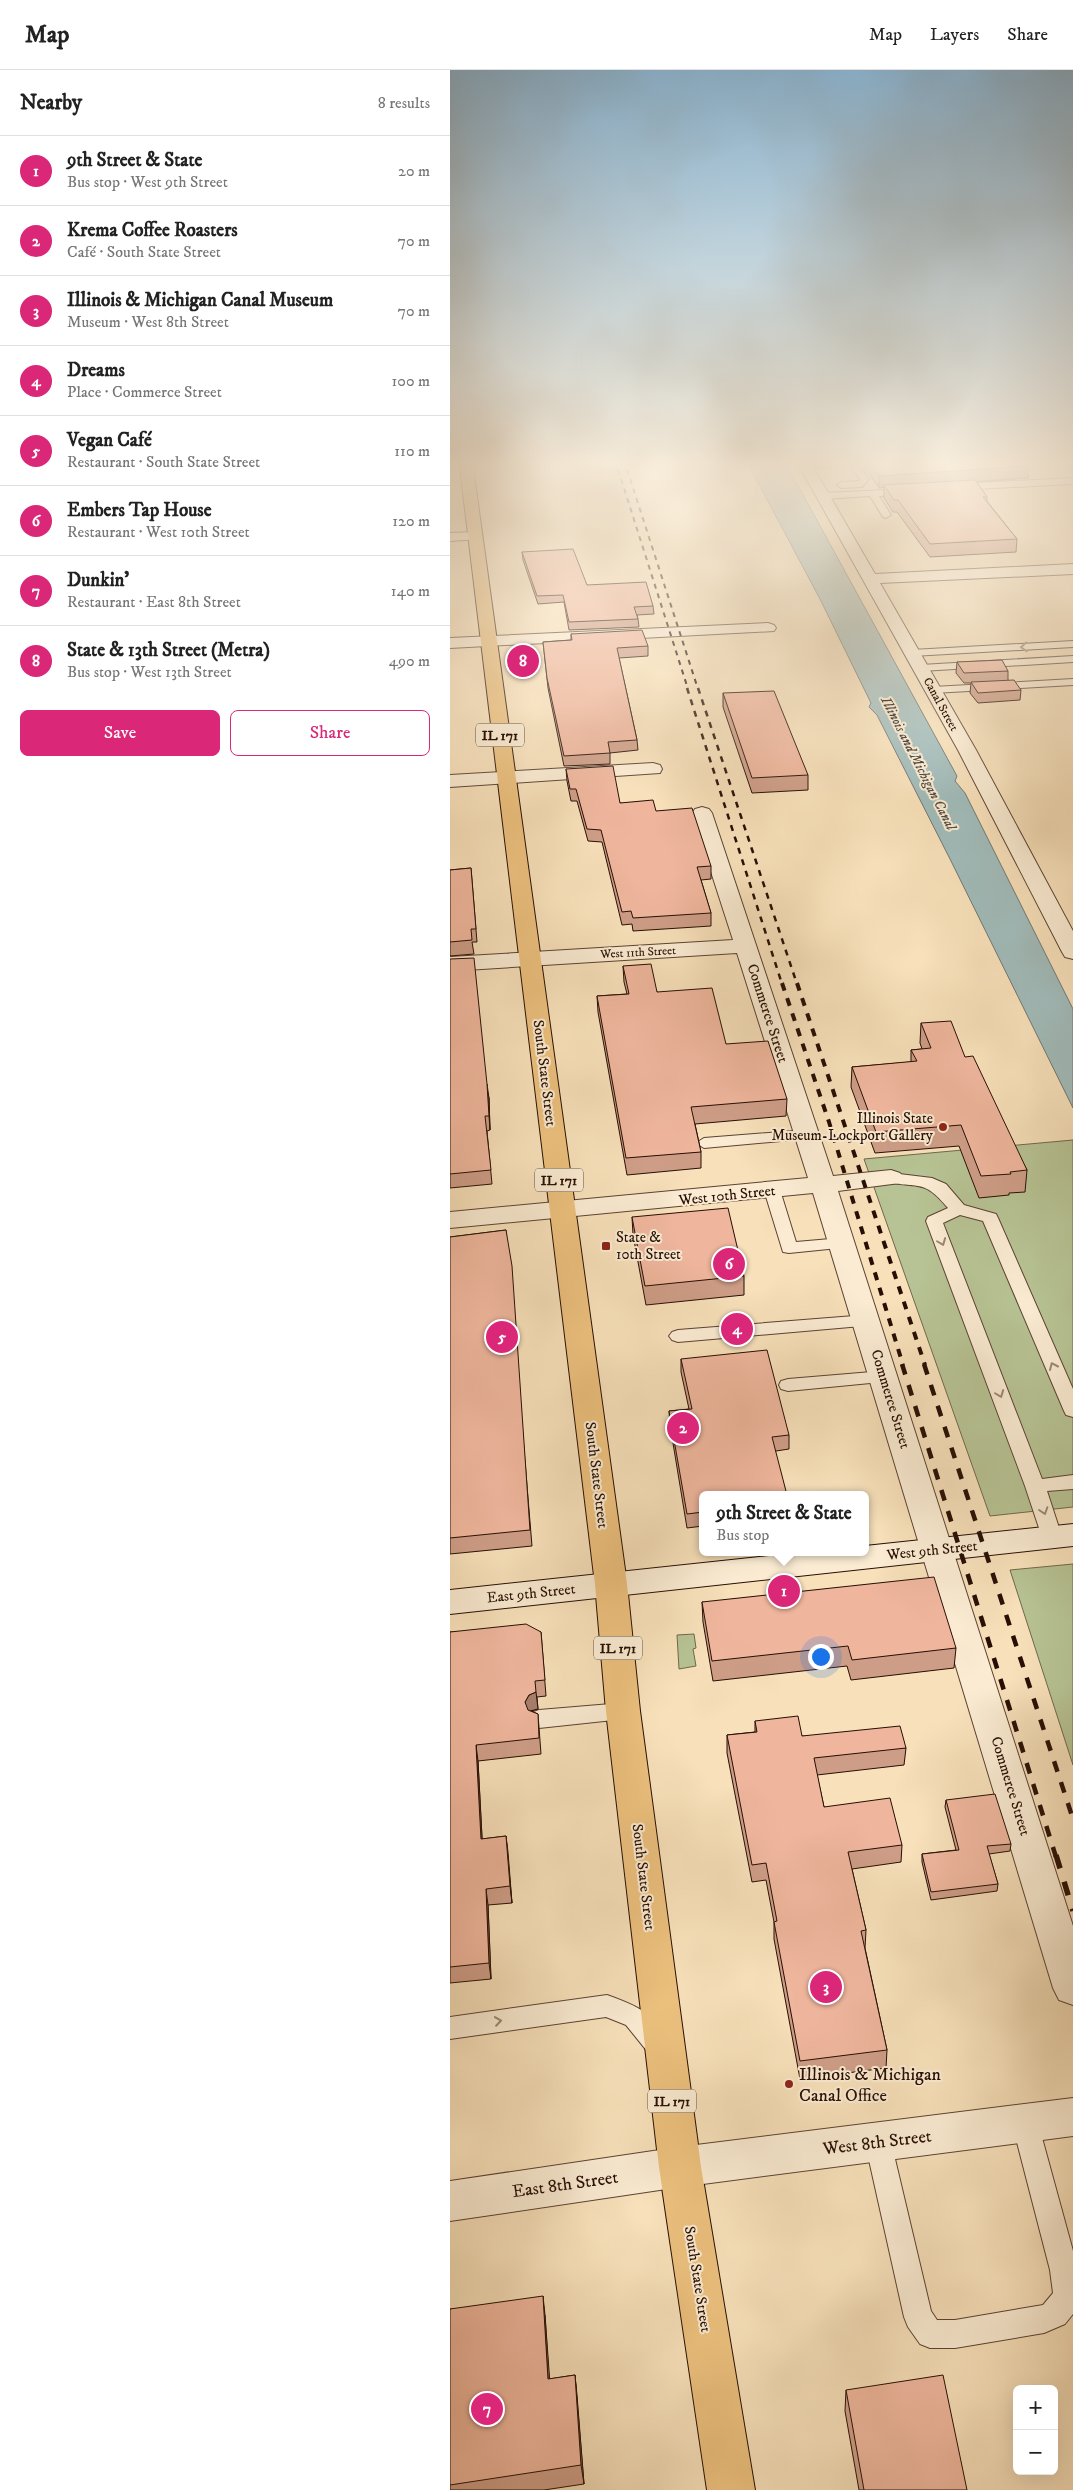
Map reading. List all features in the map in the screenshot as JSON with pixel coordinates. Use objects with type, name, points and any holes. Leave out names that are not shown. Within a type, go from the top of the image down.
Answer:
[{"type":"main road","name":"South State Street","points":[[480,573],[611,1584],[623,1711],[680,2167],[731,2490]]},
{"type":"street","name":"Canal Street","points":[[868,573],[933,690],[1073,952]]},
{"type":"street","points":[[871,579],[994,573]]},
{"type":"street","points":[[450,643],[768,628]]},
{"type":"street","points":[[450,781],[506,777],[550,777],[653,769]]},
{"type":"street","name":"Commerce Street","points":[[702,813],[747,946],[939,1549],[1073,1988]]},
{"type":"street","name":"West 11th Street","points":[[450,964],[747,946]]},
{"type":"street","name":"West 10th Street","points":[[450,1220],[563,1211],[891,1178]]},
{"type":"street","name":"West 9th Street","points":[[611,1584],[1062,1536]]},
{"type":"street","name":"East 9th Street","points":[[450,1602],[611,1584]]},
{"type":"street","name":"West 8th Street","points":[[680,2167],[1073,2117]]},
{"type":"street","name":"East 8th Street","points":[[450,2201],[680,2167]]},
{"type":"lane","points":[[912,653],[1073,644]]},
{"type":"lane","points":[[921,668],[1073,659]]},
{"type":"lane","points":[[933,690],[1073,682]]},
{"type":"lane","points":[[704,1143],[807,1135]]},
{"type":"lane","points":[[891,1178],[926,1181],[940,1188],[958,1209],[990,1218],[1073,1411]]},
{"type":"lane","points":[[772,1190],[789,1248],[842,1244]]},
{"type":"lane","points":[[958,1209],[934,1221],[1035,1486],[1062,1536]]},
{"type":"lane","points":[[678,1336],[867,1321]]},
{"type":"lane","points":[[788,1385],[884,1377]]},
{"type":"lane","points":[[1035,1486],[1073,1482]]},
{"type":"lane","points":[[538,1719],[623,1711]]},
{"type":"lane","points":[[450,2028],[607,2006],[635,2017],[652,2036],[667,2063]]},
{"type":"lane","points":[[878,2142],[918,2317],[930,2334],[955,2334],[1044,2319],[1055,2314],[1068,2297],[1064,2270],[1025,2123]]},
{"type":"green space","points":[[1073,1140],[1073,1507],[990,1516],[864,1159]]},
{"type":"green space","points":[[1073,1564],[1073,1765],[1010,1570]]},
{"type":"green space","points":[[694,1634],[696,1648],[693,1649],[696,1666],[679,1669],[677,1635]]},
{"type":"water","name":"Illinois and Michigan Canal","points":[[806,573],[846,573],[957,776],[955,781],[965,793],[1073,1009],[1073,1108],[877,715],[869,707],[871,703]]},
{"type":"building","points":[[529,573],[582,573],[587,585],[646,582],[653,606],[634,607],[638,619],[569,622],[563,595],[537,596]]},
{"type":"building","points":[[642,630],[648,646],[617,648],[637,740],[608,742],[610,753],[564,756],[547,678],[543,642],[572,640],[571,634]]},
{"type":"building","points":[[1002,660],[1008,671],[964,673],[957,662]]},
{"type":"building","points":[[1014,680],[1021,690],[978,693],[971,682]]},
{"type":"building","points":[[774,691],[808,775],[752,778],[723,693]]},
{"type":"building","points":[[613,766],[620,803],[653,800],[656,811],[692,808],[711,866],[697,867],[711,913],[633,918],[631,911],[622,912],[601,830],[587,829],[576,789],[570,789],[566,769]]},
{"type":"building","points":[[471,868],[476,929],[471,929],[472,940],[450,942],[450,870]]},
{"type":"building","points":[[474,958],[487,1084],[489,1116],[485,1116],[491,1170],[450,1174],[450,959]]},
{"type":"building","points":[[651,964],[657,992],[712,988],[726,1044],[768,1041],[787,1099],[691,1107],[701,1152],[626,1158],[597,996],[629,994],[623,966]]},
{"type":"building","points":[[951,1021],[965,1057],[973,1056],[1027,1170],[1010,1172],[1011,1174],[981,1176],[961,1125],[876,1132],[852,1067],[917,1061],[911,1050],[931,1048],[921,1023]]},
{"type":"building","points":[[728,1208],[744,1276],[645,1286],[632,1217]]},
{"type":"building","points":[[506,1230],[512,1266],[530,1530],[450,1538],[450,1237]]},
{"type":"building","points":[[767,1350],[789,1435],[772,1437],[786,1491],[699,1491],[699,1512],[687,1514],[669,1411],[692,1409],[681,1359]]},
{"type":"building","points":[[934,1577],[956,1648],[852,1660],[848,1646],[712,1661],[702,1602]]},
{"type":"building","points":[[526,1624],[541,1632],[545,1680],[535,1681],[536,1692],[529,1695],[525,1702],[528,1710],[538,1714],[539,1738],[476,1745],[481,1839],[506,1836],[510,1886],[486,1889],[489,1963],[450,1967],[450,1632]]},
{"type":"building","points":[[798,1716],[802,1736],[900,1726],[906,1748],[814,1758],[824,1807],[890,1798],[902,1845],[848,1852],[866,1930],[861,1931],[887,2050],[800,2061],[774,1922],[777,1921],[766,1863],[752,1865],[727,1735],[757,1732],[755,1721]]},
{"type":"building","points":[[995,1794],[1011,1844],[987,1846],[998,1884],[931,1892],[922,1854],[959,1850],[946,1800]]},
{"type":"building","points":[[543,2296],[548,2379],[575,2375],[581,2465],[450,2485],[450,2309]]},
{"type":"building","points":[[943,2375],[967,2490],[864,2490],[846,2390]]},
{"type":"railway","points":[[651,573],[688,689]]},
{"type":"railway","points":[[660,573],[698,689]]},
{"type":"railway","points":[[687,688],[782,984]]},
{"type":"railway","points":[[698,688],[797,984]]},
{"type":"railway","points":[[782,983],[829,1122],[903,1365]]},
{"type":"railway","points":[[797,983],[925,1365]]},
{"type":"railway","points":[[902,1364],[1056,1857]]},
{"type":"railway","points":[[924,1364],[1073,1819]]},
{"type":"railway","points":[[1056,1855],[1073,1911]]},
{"type":"place","name":"State & 13th Street (Metra)","points":[[523,661]]},
{"type":"place","name":"Illinois State Museum-Lockport Gallery","points":[[943,1127]]},
{"type":"place","name":"State & 10th Street","points":[[606,1246]]},
{"type":"place","name":"Embers Tap House","points":[[729,1264]]},
{"type":"place","name":"Dreams","points":[[737,1329]]},
{"type":"place","name":"Vegan Café","points":[[502,1337]]},
{"type":"place","name":"Krema Coffee Roasters","points":[[683,1428]]},
{"type":"place","name":"9th Street & State","points":[[784,1591]]},
{"type":"place","name":"Illinois & Michigan Canal Museum","points":[[826,1987]]},
{"type":"place","name":"Illinois & Michigan Canal Office","points":[[789,2084]]},
{"type":"place","name":"Dunkin'","points":[[487,2409]]}]
